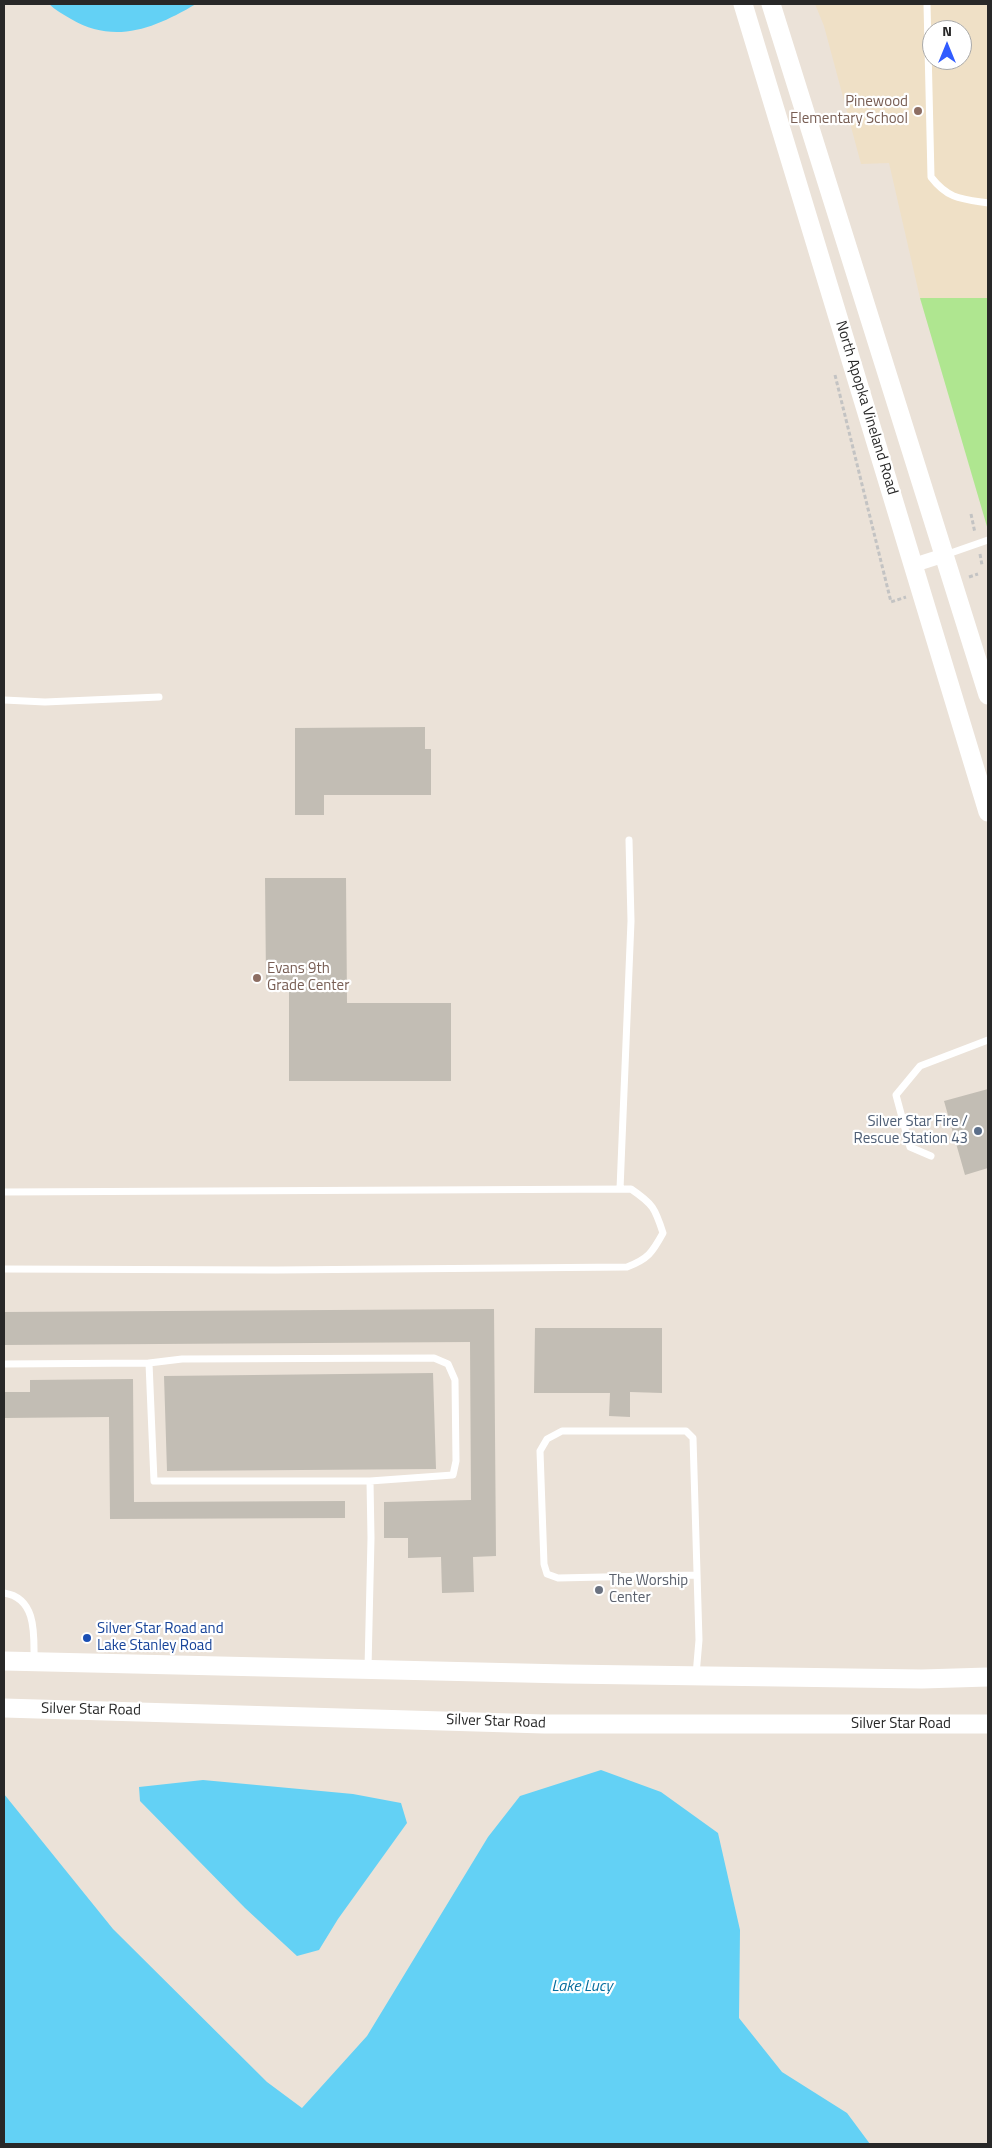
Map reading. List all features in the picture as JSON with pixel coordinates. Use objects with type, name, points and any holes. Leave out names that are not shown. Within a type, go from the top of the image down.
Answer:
[{"type":"main road","name":"North Apopka Vineland Road","points":[[743,4],[988,812]]},
{"type":"main road","name":"North Apopka Vineland Road","points":[[771,4],[988,695]]},
{"type":"main road","points":[[4,1661],[34,1660],[696,1676],[988,1677]]},
{"type":"main road","name":"Silver Star Road","points":[[4,1708],[544,1724],[988,1724]]},
{"type":"street","points":[[914,565],[945,555]]},
{"type":"lane","points":[[927,4],[931,177],[942,192],[964,199],[988,203]]},
{"type":"lane","points":[[945,555],[988,540]]},
{"type":"lane","points":[[4,700],[45,702],[159,697]]},
{"type":"lane","points":[[620,1189],[631,921],[629,840]]},
{"type":"lane","points":[[931,1156],[910,1147],[896,1095],[920,1066],[988,1040]]},
{"type":"lane","points":[[4,1192],[631,1189],[646,1199],[656,1210],[663,1233],[654,1250],[644,1260],[626,1267],[286,1270],[4,1269]]},
{"type":"lane","points":[[4,1364],[149,1363],[182,1359],[434,1358],[448,1364],[455,1380],[456,1461],[453,1475],[370,1480],[154,1480],[149,1363]]},
{"type":"lane","points":[[695,1575],[558,1578],[547,1574],[544,1564],[540,1451],[547,1439],[562,1432],[686,1432],[693,1438],[695,1575],[699,1640],[696,1676]]},
{"type":"lane","points":[[368,1668],[371,1538],[370,1480]]},
{"type":"lane","points":[[4,1593],[10,1594],[23,1603],[34,1621],[34,1660]]},
{"type":"path","points":[[835,374],[891,602],[911,596]]},
{"type":"shaded area","name":"Pinewood Elementary School","points":[[815,4],[988,4],[988,298],[920,298],[889,163],[861,164],[824,26]]},
{"type":"green space","points":[[920,298],[988,298],[988,530]]},
{"type":"water","points":[[49,4],[196,4],[181,13],[150,26],[119,32],[87,27],[56,10]]},
{"type":"water","name":"Lake Lucy","points":[[601,1770],[661,1792],[718,1833],[740,1930],[739,2018],[782,2072],[847,2113],[870,2144],[4,2144],[4,1794],[113,1929],[267,2082],[302,2108],[367,2036],[488,1837],[520,1796]]},
{"type":"water","points":[[203,1780],[353,1794],[401,1803],[407,1823],[338,1919],[319,1950],[297,1956],[245,1908],[140,1801],[139,1787]]},
{"type":"building","points":[[425,727],[425,749],[431,749],[431,795],[324,795],[324,815],[295,815],[295,728]]},
{"type":"building","points":[[265,878],[346,878],[347,1003],[451,1003],[451,1081],[289,1081],[289,980],[266,980]]},
{"type":"building","points":[[988,1089],[988,1168],[965,1175],[944,1101]]},
{"type":"building","points":[[494,1309],[496,1556],[473,1557],[474,1592],[442,1593],[441,1557],[408,1558],[408,1538],[384,1538],[384,1502],[471,1500],[470,1342],[4,1345],[4,1312]]},
{"type":"building","points":[[535,1328],[662,1328],[662,1393],[630,1392],[630,1417],[609,1416],[610,1393],[534,1393]]},
{"type":"building","points":[[433,1373],[436,1469],[167,1471],[164,1376]]},
{"type":"building","points":[[133,1379],[134,1502],[345,1501],[345,1518],[110,1519],[109,1417],[4,1418],[4,1392],[30,1392],[30,1380]]},
{"type":"place","name":"Pinewood Elementary School","points":[[918,111]]},
{"type":"place","name":"Evans 9th Grade Center","points":[[257,978]]},
{"type":"place","name":"Silver Star Fire / Rescue Station 43","points":[[978,1131]]},
{"type":"place","name":"The Worship Center","points":[[599,1590]]},
{"type":"place","name":"Silver Star Road and Lake Stanley Road","points":[[87,1638]]}]
